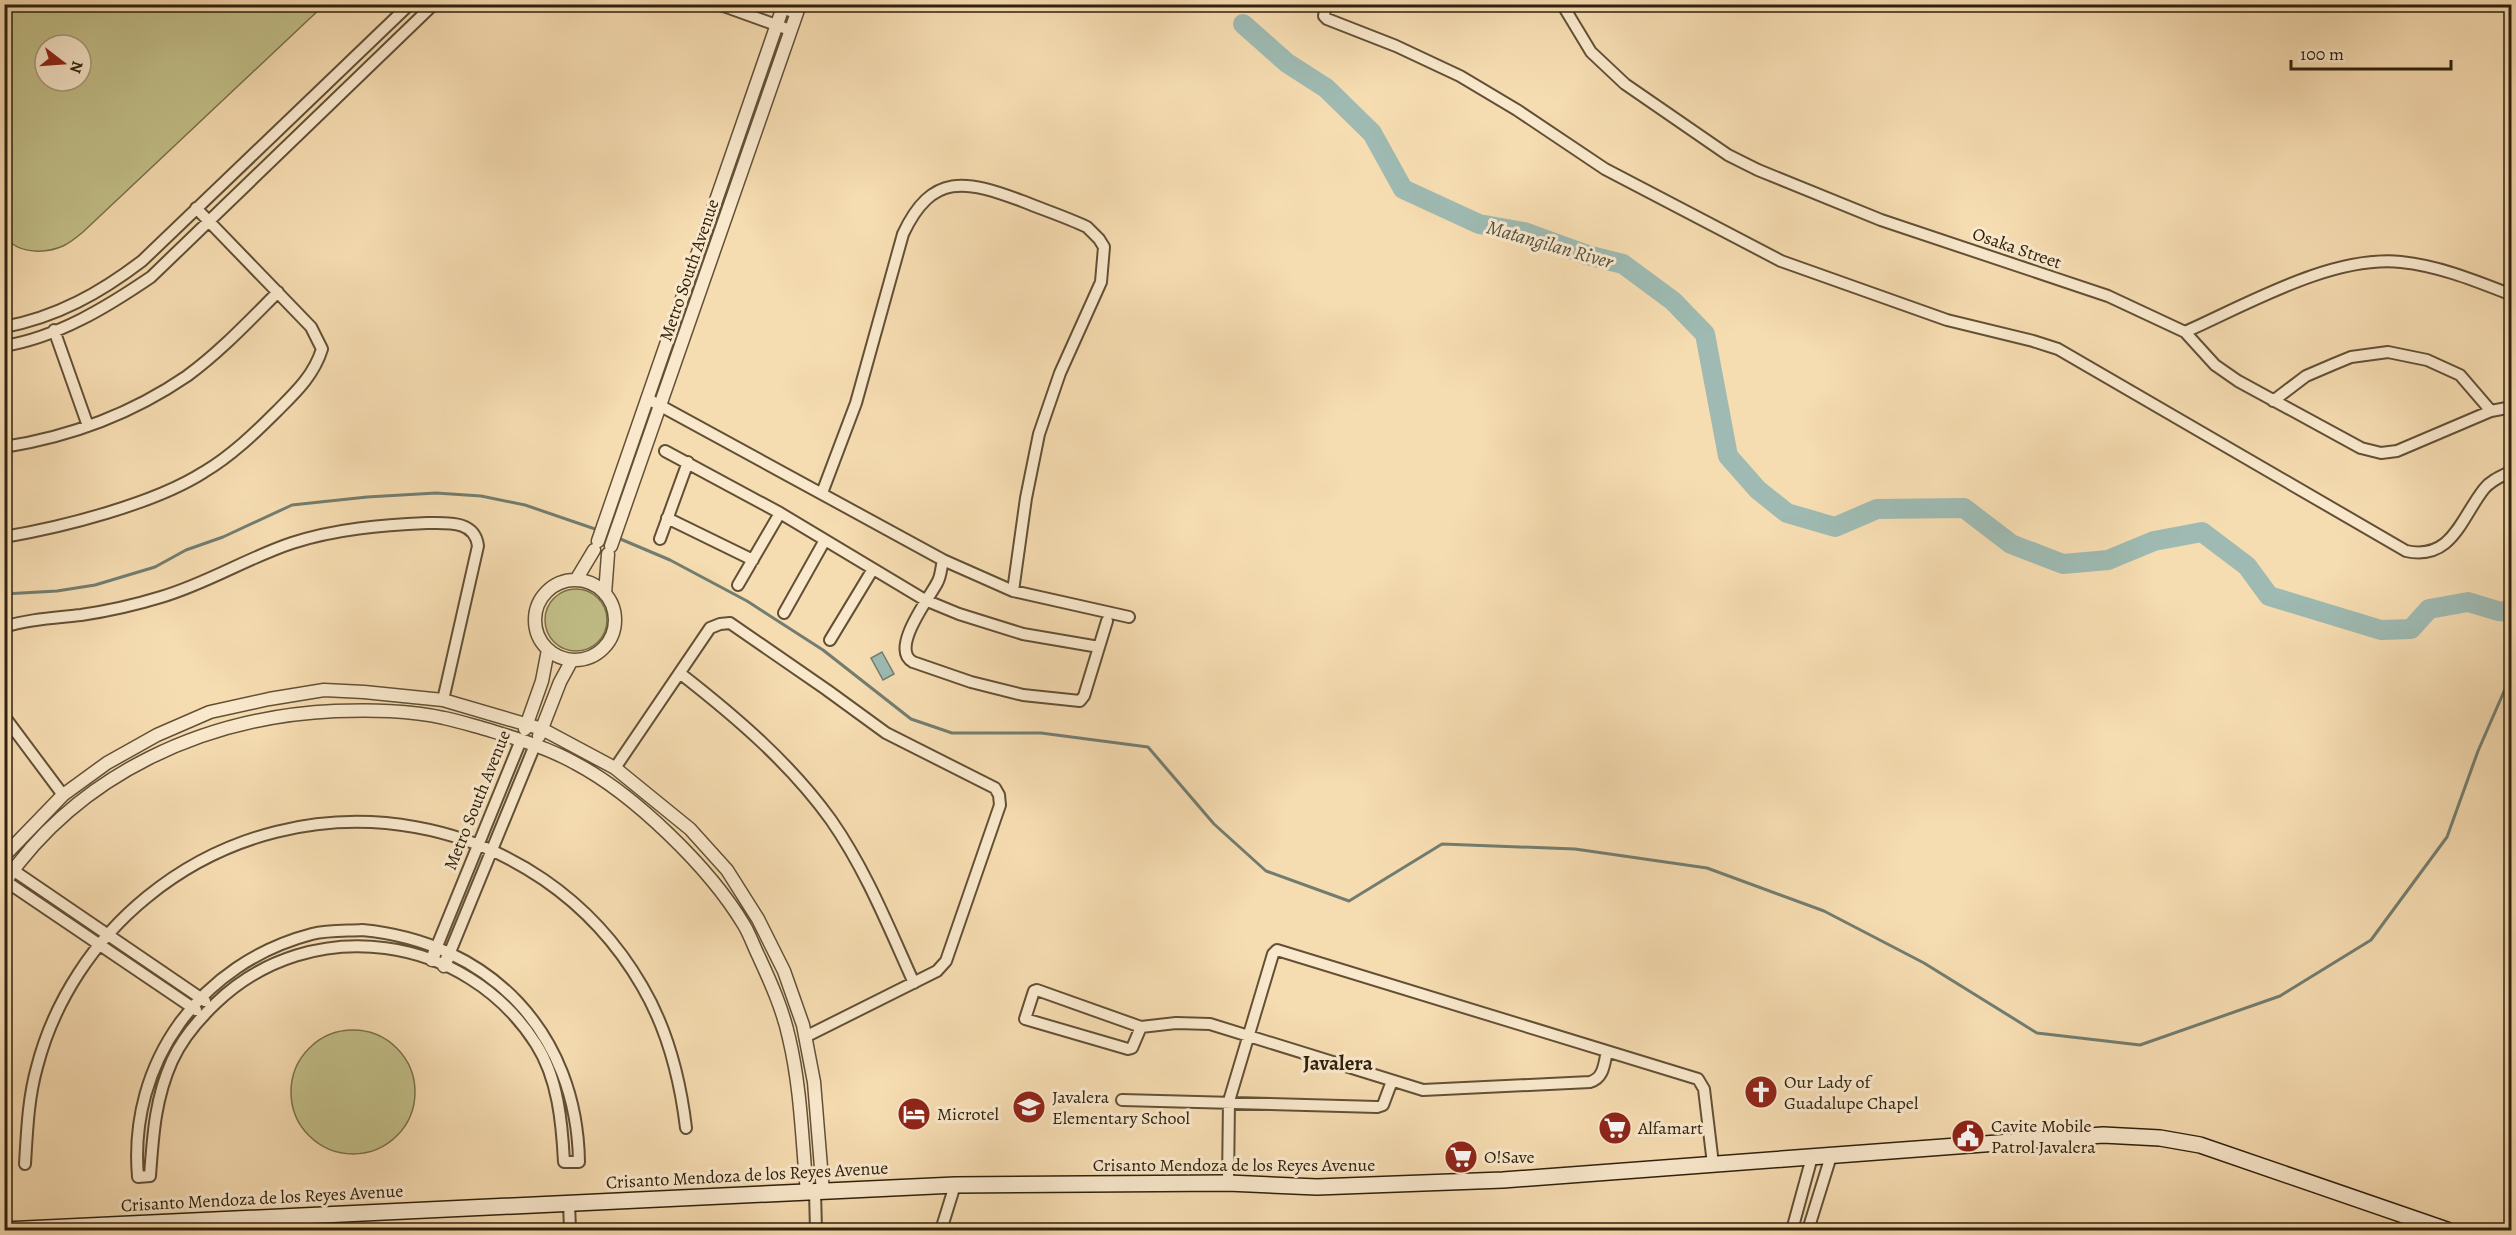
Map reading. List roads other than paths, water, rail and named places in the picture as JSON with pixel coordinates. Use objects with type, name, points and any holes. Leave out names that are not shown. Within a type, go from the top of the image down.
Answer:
[{"type":"main road","name":"Crisanto Mendoza de los Reyes Avenue","points":[[4,1230],[142,1227],[569,1203],[955,1185],[1228,1183],[1317,1187],[1503,1180],[2103,1136],[2160,1138],[2200,1145],[2447,1230]]},
{"type":"street","points":[[4,327],[72,306],[108,287],[142,261],[410,4]]},
{"type":"street","points":[[4,346],[75,323],[117,301],[152,277],[434,4]]},
{"type":"street","points":[[718,4],[790,30]]},
{"type":"street","points":[[770,4],[798,9]]},
{"type":"street","points":[[1326,4],[1324,16],[1327,19],[1396,46],[1460,76],[1605,169],[1757,249],[1838,283],[1947,320],[2033,340],[2058,349],[2406,551],[2421,554],[2440,548],[2454,535],[2484,489],[2497,478],[2511,471]]},
{"type":"street","name":"Osaka Street","points":[[1562,4],[1591,52],[1625,84],[1728,155],[1758,170],[1881,220],[2108,296],[2185,332]]},
{"type":"street","name":"Metro South Avenue","points":[[576,580],[597,543],[783,7]]},
{"type":"street","name":"Metro South Avenue","points":[[444,966],[560,682],[572,660],[595,655],[611,638],[615,615],[605,594],[610,548],[798,9]]},
{"type":"street","points":[[822,493],[856,403],[903,234],[911,217],[927,199],[943,188],[972,185],[990,189],[1087,227],[1100,238],[1104,247],[1101,282],[1060,373],[1039,434],[1026,498],[1013,591]]},
{"type":"street","points":[[4,537],[71,522],[170,489],[204,472],[255,433],[303,385],[315,367],[322,349],[311,327],[196,208]]},
{"type":"street","points":[[2511,295],[2433,267],[2401,262],[2369,261],[2333,269],[2305,279],[2185,332],[2215,365],[2238,381],[2361,448],[2381,453],[2397,451],[2491,411],[2511,406]]},
{"type":"street","points":[[4,447],[40,442],[88,426],[137,405],[187,375],[233,337],[278,292]]},
{"type":"street","points":[[54,330],[88,426]]},
{"type":"street","points":[[2273,401],[2306,376],[2334,364],[2351,357],[2388,352],[2427,360],[2460,375],[2491,411]]},
{"type":"street","points":[[648,399],[943,560],[1013,591],[1129,617]]},
{"type":"street","points":[[665,451],[780,513],[925,600],[959,614],[1023,634],[1099,647]]},
{"type":"street","points":[[660,539],[688,462]]},
{"type":"street","points":[[738,585],[780,513]]},
{"type":"street","points":[[667,518],[753,560]]},
{"type":"street","points":[[4,627],[41,619],[116,609],[164,597],[292,543],[333,533],[382,525],[451,522],[467,527],[477,540],[478,546],[443,700]]},
{"type":"street","points":[[784,613],[825,540]]},
{"type":"street","points":[[943,560],[938,582],[925,600],[908,638],[907,658],[971,682],[1023,695],[1080,702],[1084,696],[1107,621]]},
{"type":"street","points":[[830,640],[873,569]]},
{"type":"street","points":[[572,660],[564,659],[548,650],[537,632],[538,605],[547,592],[556,586],[576,580],[592,584],[605,594]]},
{"type":"street","points":[[615,768],[681,674],[710,628],[730,623],[885,733],[995,789],[999,795],[1000,805],[946,961],[937,970],[914,983],[805,1038]]},
{"type":"street","name":"Metro South Avenue","points":[[432,960],[527,724],[542,681],[548,650]]},
{"type":"street","points":[[681,674],[734,716],[777,758],[830,820],[859,864],[914,983]]},
{"type":"street","points":[[4,856],[63,795],[106,764],[157,735],[210,712],[324,690],[414,695],[443,700],[542,729],[615,768],[690,829],[727,870],[759,918],[784,970],[805,1038],[814,1082],[816,1230]]},
{"type":"street","points":[[204,1016],[5,881],[9,867],[55,823],[117,777],[160,753],[215,730],[292,713],[364,710],[410,712],[444,718],[521,740],[576,763],[636,805],[686,852],[744,926],[771,983],[789,1037],[815,1192]]},
{"type":"street","points":[[4,716],[63,795]]},
{"type":"street","points":[[25,1164],[27,1115],[44,1045],[62,1003],[79,972],[99,944],[133,908],[161,885],[192,866],[233,846],[293,827],[331,822],[368,821],[443,832],[492,850],[523,866],[560,892],[603,931],[643,987],[660,1020],[672,1055],[681,1091],[686,1128]]},
{"type":"street","points":[[9,867],[213,1006]]},
{"type":"street","points":[[362,930],[389,933],[437,946],[450,952],[485,974],[509,993],[550,1043],[569,1091],[579,1144],[579,1162],[564,1162],[560,1112],[548,1068],[538,1046],[521,1022],[499,1000],[477,983],[432,960],[410,953],[363,945],[316,949],[286,957],[265,967],[235,987],[213,1006],[173,1058],[155,1111],[150,1176],[138,1177],[136,1143],[143,1098],[160,1054],[175,1028],[192,1008],[237,968],[279,945],[314,934],[362,930]]},
{"type":"street","points":[[1228,1183],[1229,1101],[1273,954],[1277,950],[1690,1076],[1702,1083],[1713,1164]]},
{"type":"street","points":[[1142,1027],[1132,1048],[1128,1049],[1025,1019],[1034,991],[1037,990],[1142,1027],[1176,1023],[1210,1024],[1430,1091],[1590,1082],[1600,1076],[1607,1051]]},
{"type":"street","points":[[1122,1100],[1229,1101],[1377,1107],[1383,1105],[1392,1081]]},
{"type":"street","points":[[1808,1230],[1831,1156]]},
{"type":"street","points":[[1792,1230],[1812,1157]]},
{"type":"street","points":[[940,1230],[955,1185]]},
{"type":"street","points":[[569,1203],[570,1230]]},
{"type":"water","points":[[882,652],[894,674],[883,680],[871,658]]},
{"type":"waterway","name":"Matangilan River","points":[[1243,24],[1287,63],[1326,88],[1372,133],[1403,189],[1479,224],[1524,232],[1587,255],[1623,264],[1673,301],[1705,334],[1728,456],[1758,490],[1787,513],[1835,527],[1877,509],[1964,508],[2011,544],[2063,564],[2108,560],[2154,541],[2202,532],[2247,566],[2269,596],[2381,630],[2411,629],[2429,609],[2468,602],[2498,611],[2512,612]]},
{"type":"waterway","points":[[4,594],[57,591],[95,585],[155,567],[186,550],[223,537],[292,505],[436,493],[481,496],[525,505],[598,530]]},
{"type":"waterway","points":[[618,538],[670,560],[747,601],[823,650],[911,719],[952,733],[1041,733],[1148,747],[1214,824],[1266,871],[1349,901],[1442,844],[1575,849],[1707,868],[1824,911],[1924,963],[2037,1033],[2140,1045],[2280,996],[2371,940],[2447,837],[2478,751],[2512,673]]},
{"type":"place","name":"Our Lady of Guadalupe Chapel","points":[[1761,1092]]},
{"type":"place","name":"Javalera Elementary School","points":[[1029,1107]]},
{"type":"place","name":"Microtel","points":[[914,1114]]},
{"type":"place","name":"Alfamart","points":[[1615,1128]]},
{"type":"place","name":"Cavite Mobile Patrol Javalera","points":[[1968,1136]]},
{"type":"place","name":"O!Save","points":[[1461,1157]]},
{"type":"district","name":"Javalera","points":[[1338,1063]]}]
